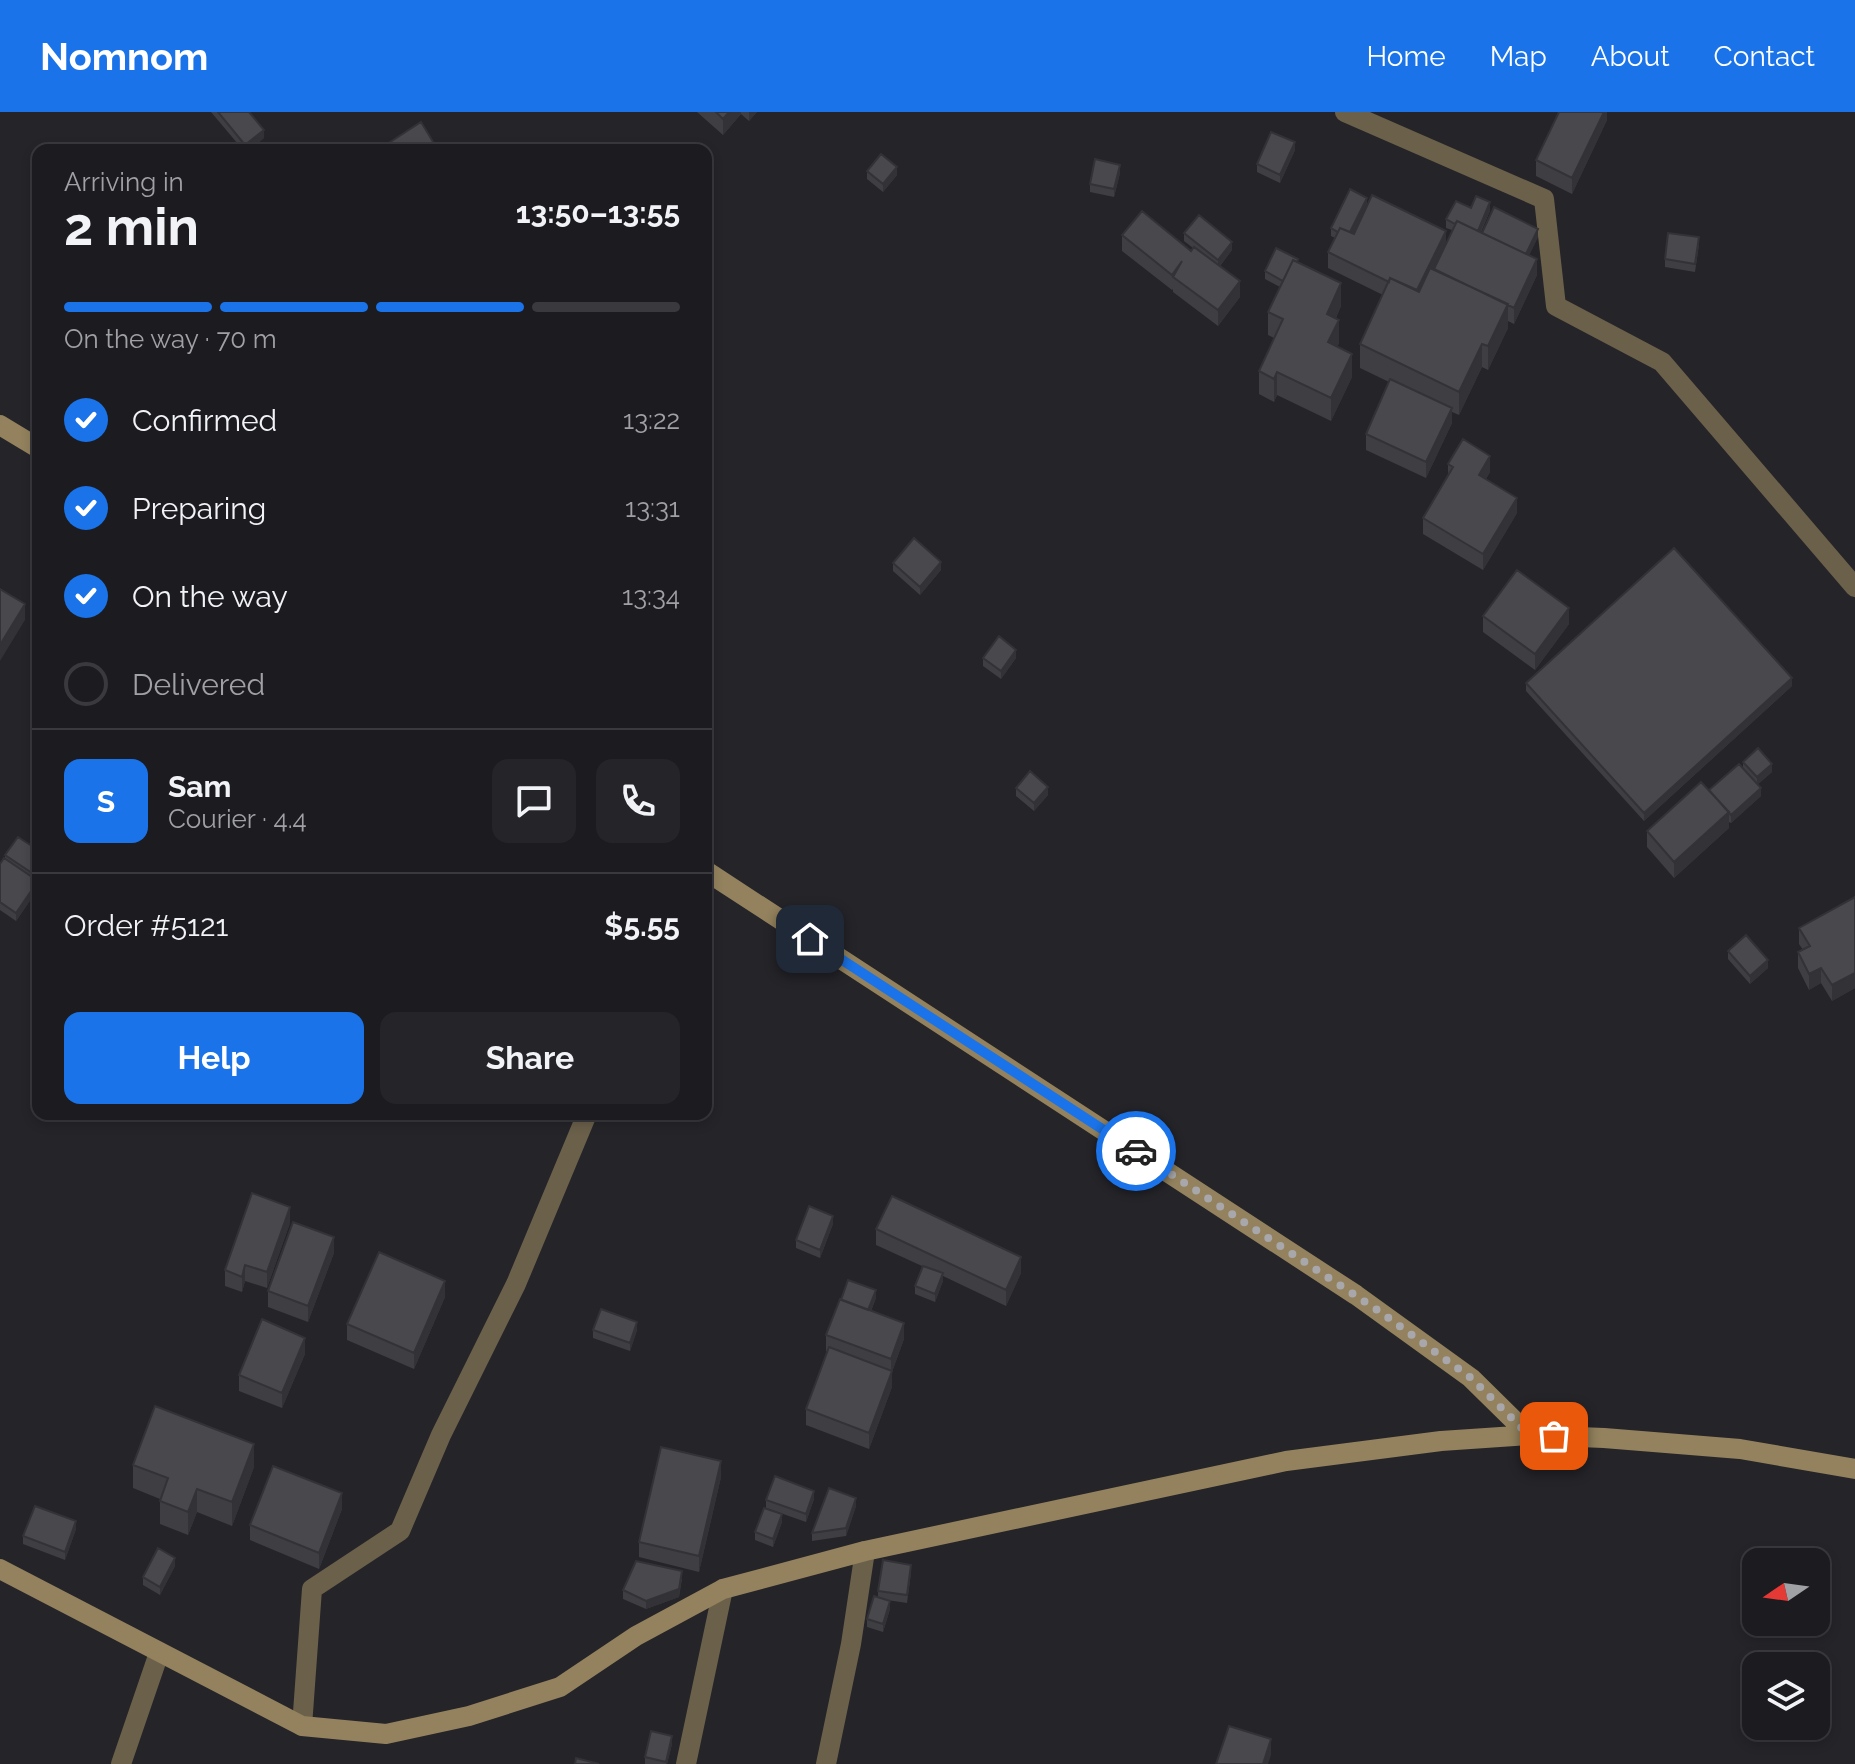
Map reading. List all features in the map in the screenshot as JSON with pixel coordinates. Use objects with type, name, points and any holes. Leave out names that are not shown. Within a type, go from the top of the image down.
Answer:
[{"type":"street","points":[[1345,112],[1544,199],[1556,306],[1662,362],[1855,587]]},
{"type":"street","points":[[0,425],[32,444]]},
{"type":"street","points":[[712,875],[1356,1295],[1471,1378],[1529,1435]]},
{"type":"street","points":[[302,1726],[312,1589],[400,1531],[441,1435],[516,1284],[584,1120]]},
{"type":"street","points":[[0,1569],[302,1726],[386,1734],[469,1716],[560,1687],[636,1636],[723,1589],[865,1551],[1286,1461],[1441,1441],[1529,1435],[1740,1449],[1855,1469]]},
{"type":"street","points":[[826,1764],[851,1644],[865,1551]]},
{"type":"street","points":[[686,1764],[723,1589]]},
{"type":"street","points":[[121,1764],[159,1653]]},
{"type":"building","points":[[218,112],[249,112],[264,130],[244,144]]},
{"type":"building","points":[[716,112],[729,112],[723,119]]},
{"type":"building","points":[[1559,112],[1604,112],[1572,178],[1536,160]]},
{"type":"building","points":[[421,122],[434,144],[387,144]]},
{"type":"building","points":[[1271,132],[1295,142],[1280,175],[1257,164]]},
{"type":"building","points":[[881,154],[897,167],[883,184],[867,171]]},
{"type":"building","points":[[1095,159],[1120,165],[1114,189],[1090,184]]},
{"type":"building","points":[[1350,189],[1367,198],[1350,232],[1340,228],[1338,232],[1331,228]]},
{"type":"building","points":[[1372,195],[1446,231],[1417,290],[1390,278],[1389,282],[1328,252],[1340,228],[1354,234]]},
{"type":"building","points":[[1476,196],[1490,202],[1478,231],[1446,219],[1456,201],[1471,208]]},
{"type":"building","points":[[1494,207],[1538,229],[1526,254],[1482,233]]},
{"type":"building","points":[[1142,211],[1191,251],[1194,247],[1240,281],[1218,310],[1173,277],[1182,261],[1172,275],[1122,235]]},
{"type":"building","points":[[1199,215],[1232,242],[1218,260],[1184,233]]},
{"type":"building","points":[[1457,221],[1537,259],[1514,308],[1434,269]]},
{"type":"building","points":[[1668,233],[1699,237],[1695,264],[1665,259]]},
{"type":"building","points":[[1276,248],[1298,259],[1297,262],[1293,260],[1283,281],[1265,271]]},
{"type":"building","points":[[1293,260],[1341,283],[1327,314],[1339,320],[1328,342],[1352,354],[1331,398],[1277,372],[1274,379],[1259,371],[1283,319],[1268,312]]},
{"type":"building","points":[[1430,268],[1508,304],[1488,346],[1482,344],[1459,392],[1360,344],[1390,278],[1419,292]]},
{"type":"building","points":[[1390,379],[1452,408],[1426,462],[1366,434]]},
{"type":"building","points":[[1463,439],[1490,456],[1479,475],[1517,498],[1483,554],[1423,518],[1453,467],[1448,464]]},
{"type":"building","points":[[914,538],[941,562],[920,587],[893,563]]},
{"type":"building","points":[[1674,548],[1792,678],[1644,813],[1526,683]]},
{"type":"building","points":[[1517,570],[1569,608],[1535,654],[1483,616]]},
{"type":"building","points":[[0,589],[25,604],[0,645]]},
{"type":"building","points":[[999,636],[1016,650],[1001,671],[983,658]]},
{"type":"building","points":[[1758,748],[1772,764],[1757,777],[1743,762]]},
{"type":"building","points":[[1739,764],[1761,788],[1731,815],[1709,790]]},
{"type":"building","points":[[1030,771],[1048,787],[1034,803],[1016,788]]},
{"type":"building","points":[[1701,782],[1729,812],[1674,862],[1647,831]]},
{"type":"building","points":[[18,837],[32,846],[32,873],[5,855]]},
{"type":"building","points":[[4,858],[32,877],[32,890],[16,913],[0,902],[0,864]]},
{"type":"building","points":[[1855,897],[1855,973],[1832,985],[1821,968],[1809,974],[1798,952],[1810,946],[1799,928]]},
{"type":"building","points":[[1746,935],[1768,960],[1750,976],[1728,951]]},
{"type":"building","points":[[252,1193],[290,1207],[267,1272],[245,1265],[242,1277],[225,1270]]},
{"type":"building","points":[[892,1196],[1021,1257],[1006,1290],[876,1229]]},
{"type":"building","points":[[809,1206],[833,1216],[820,1250],[796,1240]]},
{"type":"building","points":[[293,1222],[334,1237],[308,1306],[268,1291]]},
{"type":"building","points":[[379,1252],[445,1281],[414,1353],[347,1324]]},
{"type":"building","points":[[923,1266],[943,1273],[935,1294],[915,1286]]},
{"type":"building","points":[[848,1280],[876,1290],[868,1310],[841,1300]]},
{"type":"building","points":[[840,1299],[904,1323],[891,1359],[826,1335]]},
{"type":"building","points":[[601,1309],[637,1322],[630,1343],[593,1330]]},
{"type":"building","points":[[262,1319],[305,1338],[282,1393],[239,1375]]},
{"type":"building","points":[[829,1347],[892,1371],[869,1433],[806,1409]]},
{"type":"building","points":[[155,1406],[254,1444],[232,1502],[197,1489],[188,1512],[160,1501],[168,1478],[133,1465]]},
{"type":"building","points":[[661,1447],[721,1461],[699,1556],[639,1542]]},
{"type":"building","points":[[273,1466],[342,1493],[319,1553],[250,1525]]},
{"type":"building","points":[[775,1476],[814,1491],[806,1514],[766,1500]]},
{"type":"building","points":[[829,1488],[856,1498],[846,1528],[812,1533]]},
{"type":"building","points":[[35,1506],[76,1521],[65,1552],[23,1536]]},
{"type":"building","points":[[764,1508],[782,1514],[773,1539],[755,1532]]},
{"type":"building","points":[[158,1548],[175,1558],[160,1587],[143,1577]]},
{"type":"building","points":[[883,1560],[911,1565],[907,1595],[878,1591]]},
{"type":"building","points":[[636,1561],[682,1571],[679,1589],[646,1601],[623,1590]]},
{"type":"building","points":[[874,1596],[890,1601],[883,1624],[867,1619]]},
{"type":"building","points":[[1229,1726],[1271,1739],[1263,1764],[1216,1764]]},
{"type":"building","points":[[651,1731],[672,1736],[666,1762],[645,1757]]},
{"type":"building","points":[[576,1758],[599,1764],[575,1764]]},
{"type":"way so far","points":[[1136,1151],[1379,1311],[1471,1378],[1529,1435],[1554,1436]]},
{"type":"route","points":[[810,939],[1136,1151]]}]
